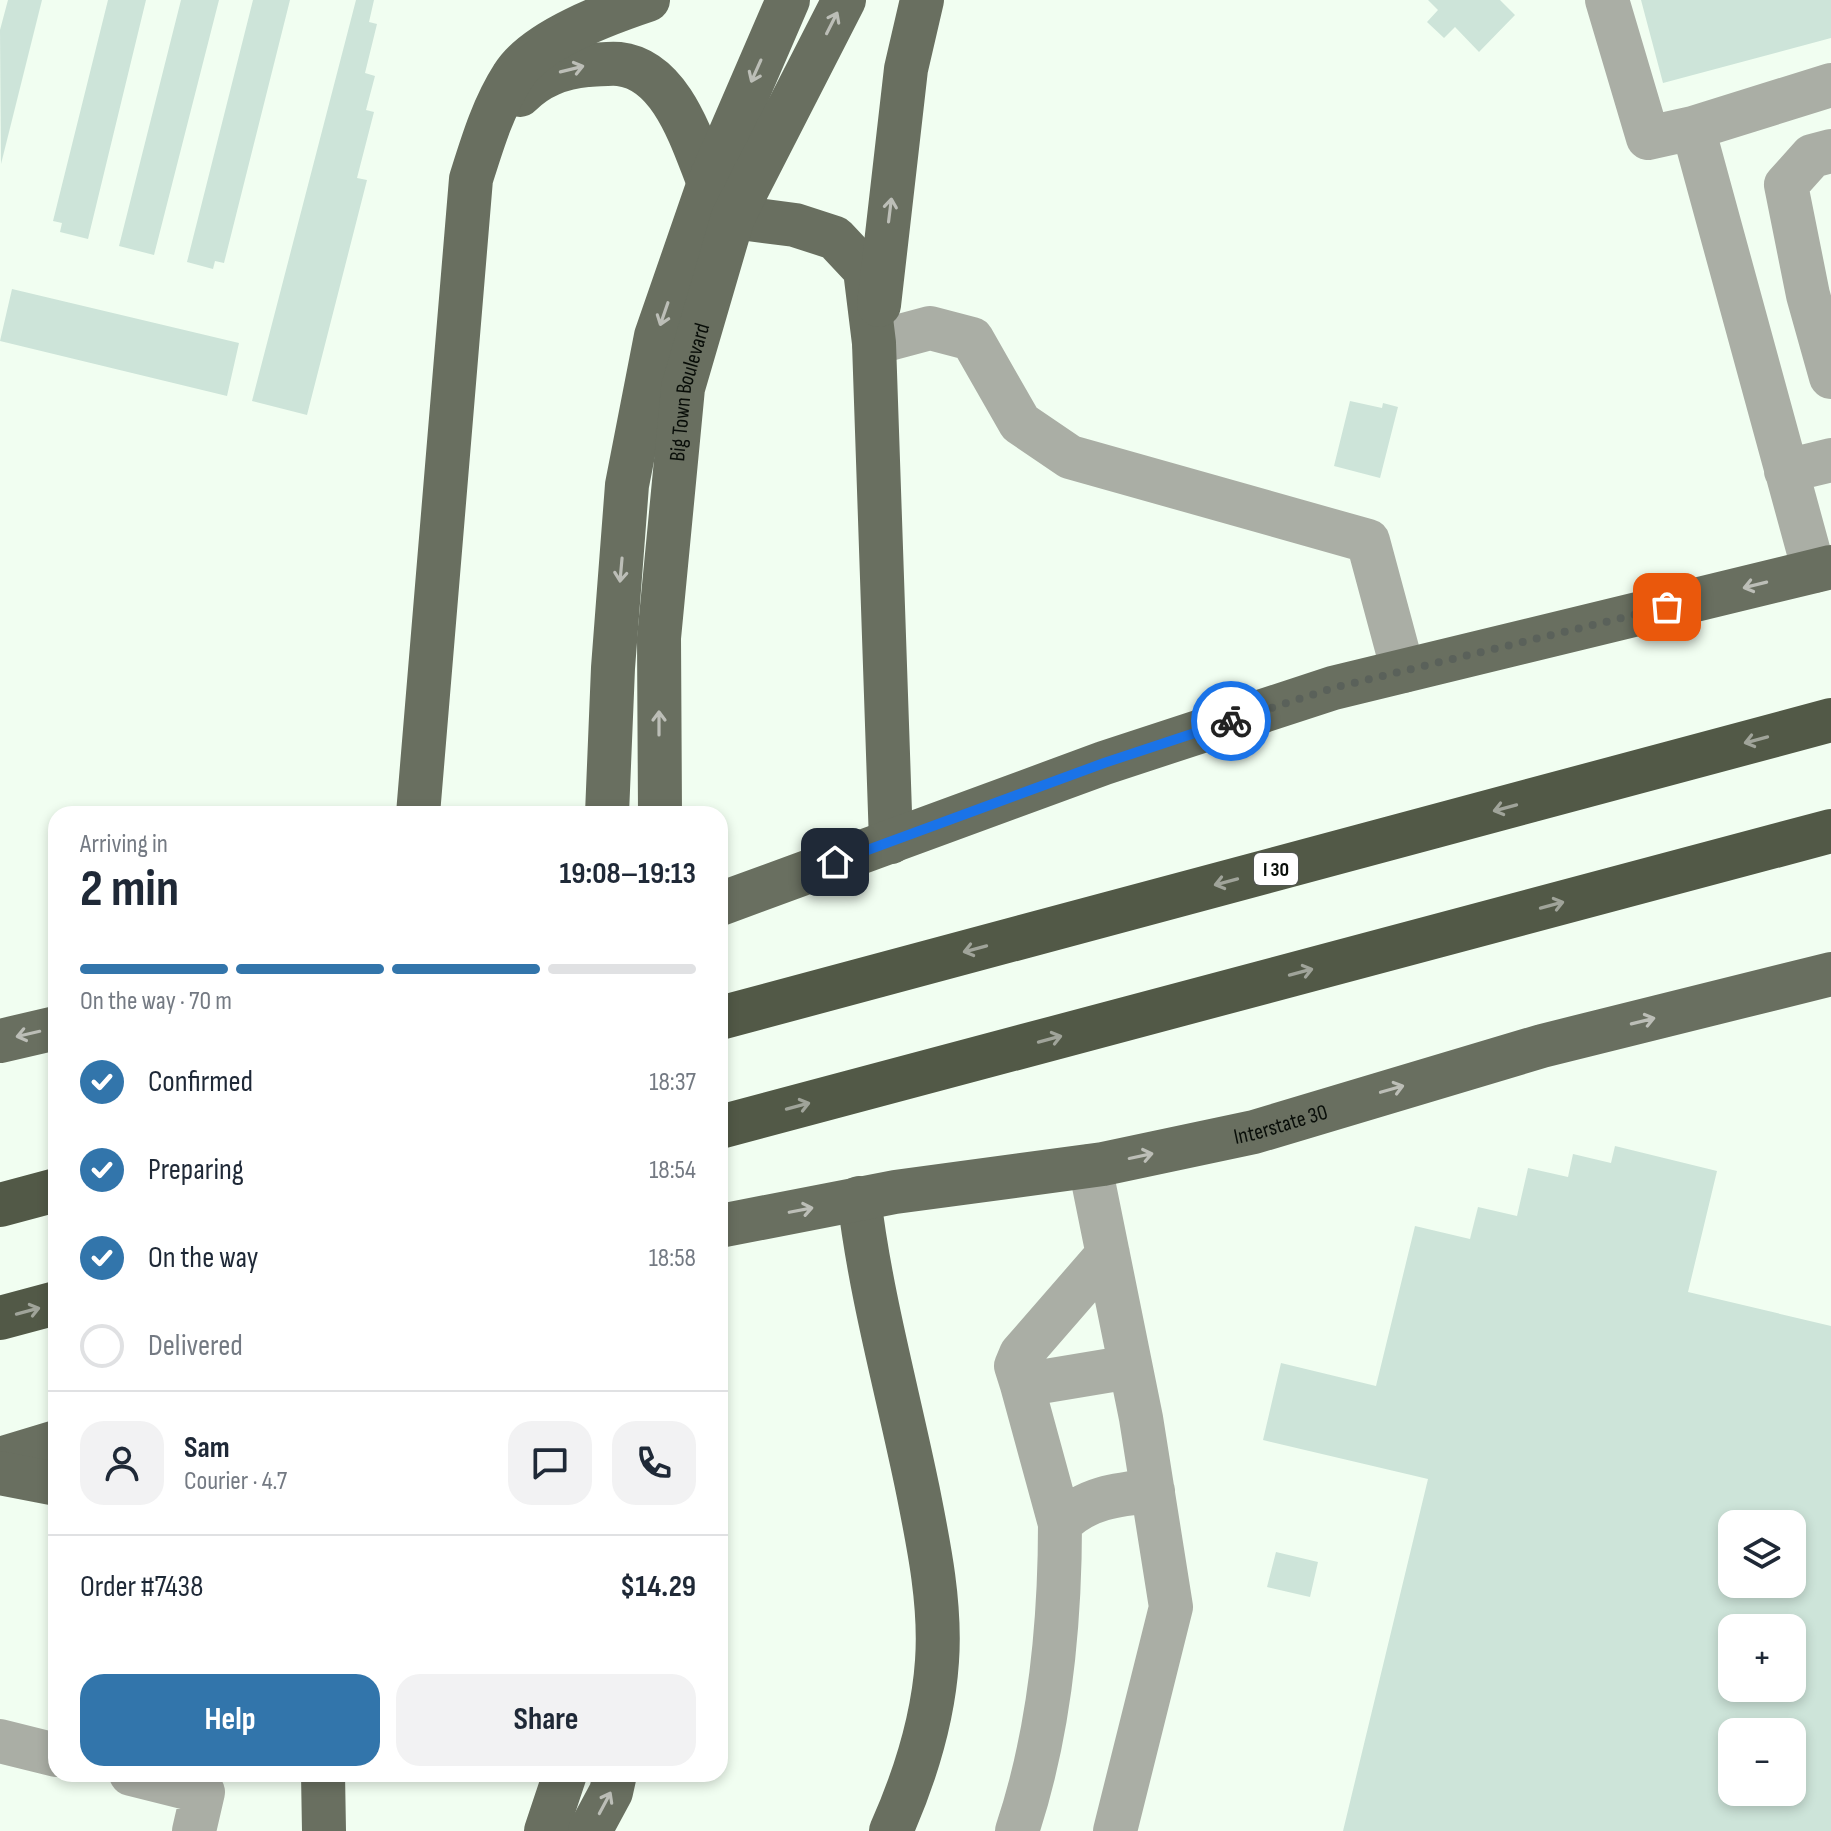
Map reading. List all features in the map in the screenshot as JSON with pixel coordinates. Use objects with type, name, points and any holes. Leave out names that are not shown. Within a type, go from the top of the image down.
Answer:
[{"type":"highway","name":"I 30","points":[[728,1016],[1831,720]]},
{"type":"highway","points":[[728,1125],[1831,831]]},
{"type":"highway","points":[[0,1185],[48,1177]]},
{"type":"highway","points":[[0,1205],[48,1192]]},
{"type":"highway","points":[[0,1318],[48,1305]]},
{"type":"main road","points":[[419,806],[471,179],[488,128],[515,73],[543,48],[611,12],[648,0]]},
{"type":"main road","name":"Big Town Boulevard","points":[[660,806],[659,638],[683,388],[721,200],[788,0]]},
{"type":"main road","name":"Big Town Boulevard","points":[[607,806],[613,668],[627,485],[656,336],[721,200],[844,0]]},
{"type":"main road","points":[[874,343],[906,69],[922,0]]},
{"type":"main road","points":[[488,128],[534,81],[575,66],[621,64],[659,83],[681,114],[721,200],[835,238],[865,270],[874,343],[891,842]]},
{"type":"main road","points":[[728,901],[1104,763],[1333,688],[1822,569]]},
{"type":"main road","name":"Interstate 30","points":[[728,1224],[859,1198],[1090,1166],[1254,1132],[1318,1110],[1542,1046],[1831,974]]},
{"type":"main road","points":[[0,1041],[48,1030]]},
{"type":"main road","points":[[859,1198],[874,1302],[894,1372],[928,1540],[935,1600],[937,1660],[928,1728],[891,1831]]},
{"type":"main road","points":[[0,1459],[48,1444]]},
{"type":"main road","points":[[0,1473],[48,1482]]},
{"type":"main road","points":[[546,1831],[562,1782]]},
{"type":"main road","points":[[590,1831],[613,1782]]},
{"type":"lane","points":[[1607,0],[1648,138],[1693,128],[1831,85]]},
{"type":"lane","points":[[1693,128],[1786,471],[1822,569]]},
{"type":"lane","points":[[1831,151],[1812,156],[1786,185],[1808,295],[1831,377]]},
{"type":"lane","points":[[874,343],[930,328],[972,339],[1020,423],[1070,457],[1368,541],[1403,671]]},
{"type":"lane","points":[[1786,471],[1831,460]]},
{"type":"lane","points":[[1090,1166],[1141,1418],[1171,1607],[1115,1831]]},
{"type":"lane","points":[[1017,1831],[1033,1784],[1048,1706],[1058,1602],[1060,1524],[1016,1366],[1021,1354],[1108,1254]]},
{"type":"lane","points":[[1022,1385],[1130,1367]]},
{"type":"lane","points":[[1060,1524],[1074,1510],[1097,1500],[1153,1491]]},
{"type":"lane","points":[[0,1741],[48,1753]]},
{"type":"lane","points":[[163,1782],[203,1792],[194,1831]]},
{"type":"building","points":[[8,0],[42,0],[1,164],[0,30]]},
{"type":"building","points":[[108,0],[146,0],[88,239],[60,232],[62,223],[53,221]]},
{"type":"building","points":[[181,0],[219,0],[154,255],[119,246]]},
{"type":"building","points":[[253,0],[290,0],[224,263],[215,261],[213,269],[187,262]]},
{"type":"building","points":[[356,0],[374,0],[369,22],[377,24],[365,73],[375,76],[366,110],[374,112],[357,178],[367,180],[307,415],[252,401]]},
{"type":"building","points":[[1428,0],[1500,0],[1515,15],[1479,52],[1455,27],[1444,38],[1427,22],[1438,10]]},
{"type":"building","points":[[1641,0],[1831,0],[1831,38],[1663,83]]},
{"type":"building","points":[[12,289],[239,343],[227,396],[0,341]]},
{"type":"building","points":[[1350,401],[1382,408],[1383,403],[1398,407],[1380,478],[1334,466]]},
{"type":"building","points":[[1615,1146],[1717,1171],[1688,1292],[1831,1326],[1831,1831],[1343,1831],[1428,1479],[1263,1440],[1281,1363],[1376,1386],[1415,1226],[1470,1239],[1478,1207],[1517,1216],[1528,1168],[1568,1177],[1573,1154],[1611,1163]]},
{"type":"building","points":[[1276,1552],[1318,1562],[1310,1597],[1267,1587]]},
{"type":"way so far","points":[[1231,721],[1333,688],[1667,607]]},
{"type":"route","points":[[835,862],[1104,763],[1231,721]]}]
